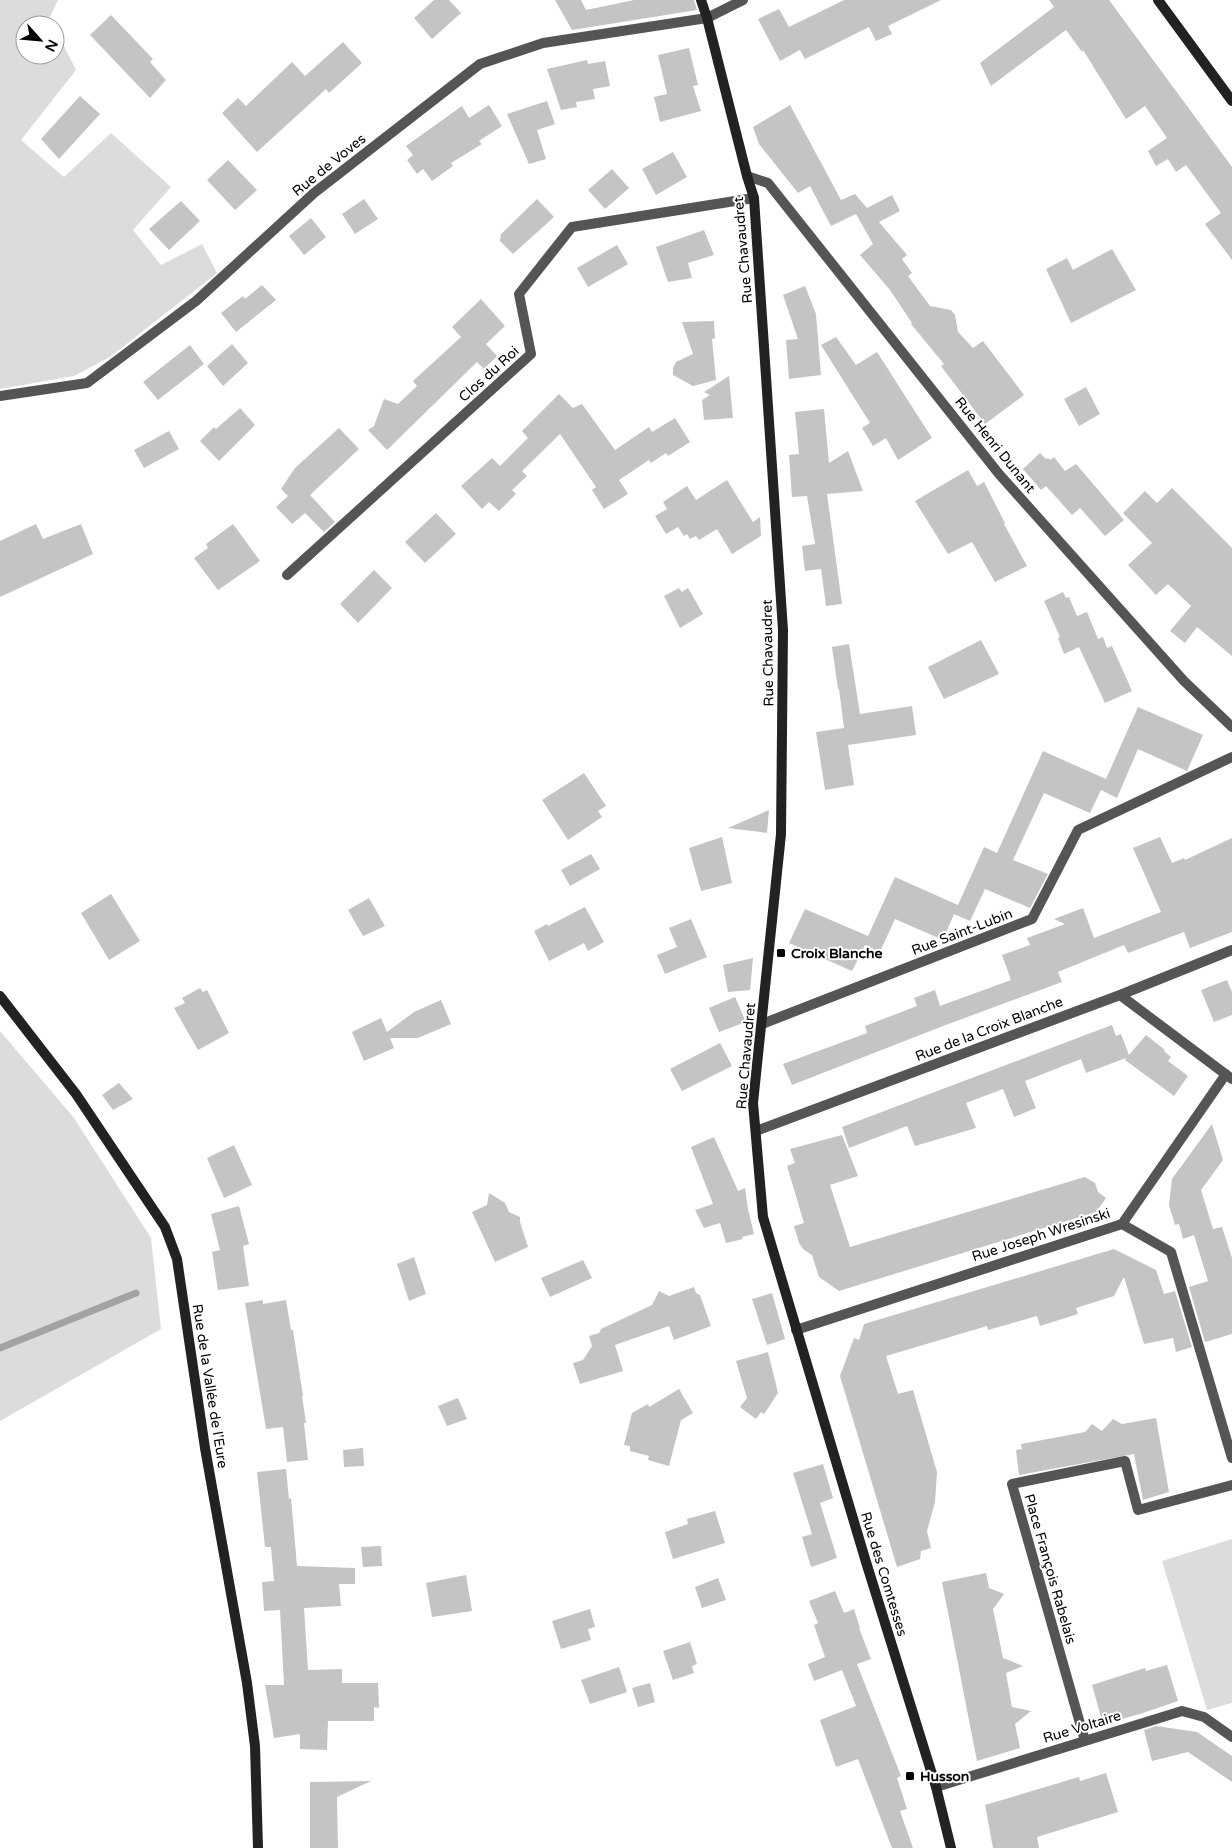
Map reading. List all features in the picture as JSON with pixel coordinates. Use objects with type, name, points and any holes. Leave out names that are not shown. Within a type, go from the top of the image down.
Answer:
[{"type":"street","name":"Rue Chavaudret","points":[[701,0],[708,18],[754,198],[783,630],[781,834],[753,1103],[763,1217],[791,1308]]},
{"type":"street","name":"Rue de Voves","points":[[0,396],[87,383],[196,301],[314,193],[480,64],[543,43],[708,18],[743,0]]},
{"type":"street","points":[[1158,0],[1232,101]]},
{"type":"street","name":"Rue Henri Dunant","points":[[747,176],[768,183],[999,474],[1184,681],[1232,727]]},
{"type":"street","name":"Clos du Roi","points":[[287,575],[531,354],[519,294],[572,227],[754,198]]},
{"type":"street","name":"Rue Saint-Lubin","points":[[762,1024],[1032,919],[1078,830],[1232,757]]},
{"type":"street","name":"Rue de la Croix Blanche","points":[[756,1131],[1120,995],[1232,950]]},
{"type":"street","points":[[1120,995],[1229,1077]]},
{"type":"street","name":"Rue de la Vallée de l'Eure","points":[[0,996],[76,1094],[166,1226],[177,1259],[205,1448],[247,1684],[254,1746],[258,1848]]},
{"type":"street","name":"Rue Joseph Wresinski","points":[[796,1330],[1122,1224],[1229,1077]]},
{"type":"street","points":[[1122,1224],[1171,1252],[1232,1458]]},
{"type":"street","name":"Rue des Comtesses","points":[[791,1308],[796,1330],[936,1787],[951,1848]]},
{"type":"street","name":"Place François Rabelais","points":[[1084,1741],[1012,1484],[1125,1461],[1138,1510],[1232,1485]]},
{"type":"street","name":"Rue Voltaire","points":[[936,1787],[1182,1711],[1204,1717],[1232,1737]]},
{"type":"shaded area","points":[[0,0],[58,0],[51,15],[15,15],[15,65],[65,65],[65,48],[76,70],[21,140],[64,177],[111,133],[171,187],[133,230],[161,265],[202,244],[217,273],[110,357],[74,376],[0,389]]},
{"type":"shaded area","points":[[0,1031],[74,1118],[151,1238],[161,1329],[0,1421]]},
{"type":"shaded area","points":[[1232,1539],[1232,1703],[1207,1710],[1162,1561]]},
{"type":"building","points":[[434,0],[449,0],[461,13],[432,39],[414,18]]},
{"type":"building","points":[[555,0],[581,0],[586,10],[634,0],[694,0],[697,10],[572,30]]},
{"type":"building","points":[[844,0],[941,0],[888,26],[892,34],[876,41],[869,27],[805,59],[800,50],[780,61],[758,19],[779,9],[789,27]]},
{"type":"building","points":[[1049,0],[1109,0],[1232,167],[1232,260],[1205,224],[1221,213],[1186,165],[1176,172],[1168,159],[1156,166],[1148,151],[1167,138],[1145,106],[1126,119],[1083,50],[1082,52],[1066,30],[991,86],[980,63],[1054,7]]},
{"type":"building","points":[[111,15],[153,59],[150,62],[166,80],[150,98],[90,35]]},
{"type":"building","points":[[343,42],[362,63],[329,93],[326,89],[257,152],[222,113],[238,98],[246,106],[292,62],[305,76]]},
{"type":"building","points":[[689,48],[698,85],[693,86],[701,111],[660,122],[654,97],[667,94],[658,55]]},
{"type":"building","points":[[587,60],[588,64],[605,61],[610,86],[593,89],[595,99],[576,102],[577,107],[561,110],[547,69]]},
{"type":"building","points":[[80,96],[100,114],[59,159],[41,139]]},
{"type":"building","points":[[547,101],[555,124],[537,130],[546,159],[529,164],[507,114]]},
{"type":"building","points":[[489,105],[502,126],[479,141],[482,144],[451,163],[453,166],[432,181],[423,169],[417,174],[407,160],[413,155],[406,146],[462,106],[469,118]]},
{"type":"building","points":[[790,105],[841,200],[855,194],[867,208],[892,195],[900,211],[879,222],[907,255],[902,259],[912,273],[908,276],[930,306],[951,310],[955,315],[958,332],[973,348],[983,341],[1024,395],[985,424],[941,366],[944,364],[911,324],[890,290],[860,255],[873,244],[856,214],[831,226],[810,186],[798,193],[759,144],[753,127]]},
{"type":"building","points":[[673,152],[687,177],[656,195],[642,169]]},
{"type":"building","points":[[228,160],[257,190],[235,210],[207,180]]},
{"type":"building","points":[[612,169],[629,188],[605,209],[588,190]]},
{"type":"building","points":[[364,199],[378,219],[355,234],[342,214]]},
{"type":"building","points":[[537,199],[554,217],[513,254],[500,241],[501,234]]},
{"type":"building","points":[[181,201],[200,221],[169,250],[149,229]]},
{"type":"building","points":[[311,218],[326,237],[304,255],[289,236]]},
{"type":"building","points":[[704,230],[714,255],[688,263],[692,278],[668,282],[656,247]]},
{"type":"building","points":[[617,245],[628,264],[588,287],[577,268]]},
{"type":"building","points":[[1112,249],[1136,290],[1071,323],[1046,269],[1067,258],[1073,270]]},
{"type":"building","points":[[262,285],[276,300],[236,332],[221,313],[243,296],[245,299]]},
{"type":"building","points":[[805,286],[816,314],[821,375],[789,379],[786,340],[798,339],[783,295]]},
{"type":"building","points":[[481,299],[505,326],[486,344],[497,356],[484,369],[477,362],[387,450],[368,430],[374,426],[384,399],[398,404],[417,386],[413,381],[461,337],[452,327]]},
{"type":"building","points":[[714,321],[715,338],[712,339],[716,380],[693,386],[673,375],[673,368],[676,362],[693,354],[682,322]]},
{"type":"building","points":[[836,337],[856,365],[877,352],[932,438],[898,460],[886,438],[873,446],[862,428],[870,423],[821,345]]},
{"type":"building","points":[[232,344],[248,363],[223,386],[207,366]]},
{"type":"building","points":[[190,345],[204,364],[158,400],[143,382]]},
{"type":"building","points":[[729,376],[733,418],[704,420],[702,400],[710,395],[704,392]]},
{"type":"building","points":[[1086,387],[1100,414],[1079,426],[1064,399]]},
{"type":"building","points":[[559,394],[573,408],[582,404],[615,450],[649,427],[652,432],[675,418],[690,442],[668,456],[666,453],[651,463],[649,460],[619,480],[628,494],[604,509],[592,490],[596,487],[560,434],[522,471],[527,476],[512,490],[516,494],[499,511],[489,502],[482,509],[461,486],[492,458],[500,466],[528,438],[522,431]]},
{"type":"building","points":[[240,408],[255,425],[219,461],[200,441],[214,427],[216,429]]},
{"type":"building","points":[[824,409],[829,463],[848,451],[863,491],[827,494],[842,604],[826,606],[821,569],[805,571],[802,546],[815,544],[807,496],[792,497],[789,455],[799,454],[795,412]]},
{"type":"building","points":[[339,428],[359,449],[310,495],[335,522],[324,532],[305,513],[292,524],[276,507],[288,496],[281,489],[295,468]]},
{"type":"building","points":[[169,431],[179,449],[144,468],[134,450]]},
{"type":"building","points":[[1040,453],[1046,459],[1050,460],[1054,457],[1065,471],[1076,464],[1124,520],[1105,536],[1080,508],[1072,515],[1046,486],[1041,490],[1023,469]]},
{"type":"building","points":[[968,470],[977,486],[984,482],[1027,566],[995,582],[972,542],[948,554],[915,501]]},
{"type":"building","points":[[727,480],[753,522],[760,517],[761,536],[732,554],[717,529],[699,540],[696,536],[690,539],[687,534],[684,536],[678,527],[666,534],[655,516],[667,509],[663,502],[687,486],[696,500]]},
{"type":"building","points":[[1172,488],[1232,548],[1232,656],[1197,627],[1185,643],[1170,631],[1191,606],[1168,584],[1156,595],[1128,565],[1152,543],[1123,513],[1145,491],[1157,503]]},
{"type":"building","points":[[436,513],[456,534],[425,563],[405,542]]},
{"type":"building","points":[[36,524],[43,539],[81,524],[93,554],[0,597],[0,541]]},
{"type":"building","points":[[233,524],[260,561],[218,590],[194,558],[208,548],[206,544]]},
{"type":"building","points":[[374,570],[392,588],[358,623],[340,604]]},
{"type":"building","points":[[679,588],[682,592],[688,588],[703,614],[680,628],[664,596]]},
{"type":"building","points":[[1063,592],[1066,598],[1069,597],[1077,616],[1087,612],[1098,639],[1103,637],[1107,648],[1112,646],[1132,691],[1105,703],[1079,647],[1064,654],[1058,638],[1060,637],[1044,601]]},
{"type":"building","points":[[981,640],[999,674],[944,699],[928,667]]},
{"type":"building","points":[[849,644],[860,714],[912,706],[916,735],[848,745],[854,785],[825,790],[816,732],[844,728],[832,647]]},
{"type":"building","points":[[1138,707],[1203,735],[1187,771],[1138,749],[1117,798],[1101,790],[1090,813],[1044,793],[1013,860],[1048,874],[1030,908],[985,889],[970,921],[954,914],[943,940],[895,919],[880,952],[865,945],[852,971],[789,943],[805,909],[868,936],[895,877],[958,905],[984,847],[997,853],[1043,751],[1106,779]]},
{"type":"building","points":[[584,773],[606,806],[598,811],[602,817],[568,840],[542,800]]},
{"type":"building","points":[[769,810],[767,833],[728,828]]},
{"type":"building","points":[[722,837],[732,883],[701,891],[689,848]]},
{"type":"building","points":[[1160,837],[1172,863],[1184,858],[1185,860],[1232,838],[1232,932],[1190,948],[1184,932],[1128,953],[1124,945],[1058,972],[1062,982],[792,1085],[783,1064],[867,1033],[865,1026],[917,1006],[914,998],[935,990],[940,1006],[1011,980],[1002,955],[1030,945],[1027,938],[1065,924],[1054,919],[1083,908],[1094,938],[1161,912],[1133,848]]},
{"type":"building","points":[[591,854],[600,869],[570,886],[561,870]]},
{"type":"building","points":[[111,894],[140,941],[109,960],[81,913]]},
{"type":"building","points":[[369,898],[385,926],[363,936],[348,910]]},
{"type":"building","points":[[585,907],[604,942],[588,951],[584,943],[549,961],[534,931]]},
{"type":"building","points":[[691,919],[707,957],[665,974],[657,955],[677,947],[669,928]]},
{"type":"building","points":[[753,958],[750,990],[728,992],[723,965]]},
{"type":"building","points":[[1227,980],[1232,992],[1232,1015],[1214,1022],[1201,990]]},
{"type":"building","points":[[200,988],[203,992],[207,990],[229,1033],[198,1050],[174,1008],[185,1003],[182,998]]},
{"type":"building","points":[[735,997],[746,1022],[719,1032],[709,1008]]},
{"type":"building","points":[[441,1000],[451,1024],[418,1038],[390,1038],[394,1048],[364,1061],[352,1032],[381,1018],[387,1032],[414,1012]]},
{"type":"building","points":[[1112,1025],[1116,1036],[1121,1034],[1129,1055],[1146,1035],[1171,1057],[1168,1061],[1188,1076],[1174,1096],[1125,1060],[1126,1058],[1086,1073],[1081,1059],[1025,1081],[1036,1108],[1014,1117],[1003,1089],[966,1103],[976,1128],[915,1146],[907,1126],[849,1148],[842,1127]]},
{"type":"building","points":[[720,1043],[732,1066],[682,1091],[670,1069]]},
{"type":"building","points":[[119,1083],[133,1099],[113,1110],[102,1095]]},
{"type":"building","points":[[1212,1124],[1223,1160],[1201,1190],[1213,1229],[1222,1227],[1232,1258],[1232,1334],[1205,1342],[1189,1287],[1208,1281],[1194,1235],[1183,1239],[1179,1224],[1175,1225],[1169,1205],[1172,1179]]},
{"type":"building","points":[[842,1135],[858,1176],[830,1185],[850,1247],[1085,1177],[1095,1183],[1098,1192],[1106,1198],[1096,1212],[839,1291],[819,1277],[812,1255],[803,1249],[799,1243],[794,1226],[804,1223],[787,1166],[795,1163],[790,1149]]},
{"type":"building","points":[[714,1137],[738,1191],[745,1188],[754,1234],[726,1243],[720,1223],[704,1228],[695,1210],[713,1204],[691,1147]]},
{"type":"building","points":[[234,1145],[252,1185],[224,1198],[207,1158]]},
{"type":"building","points":[[489,1193],[505,1203],[509,1212],[520,1217],[528,1247],[495,1262],[472,1212],[487,1205]]},
{"type":"building","points":[[239,1206],[249,1244],[243,1246],[249,1286],[218,1290],[212,1252],[220,1250],[211,1214]]},
{"type":"building","points":[[1114,1249],[1156,1270],[1164,1294],[1175,1291],[1192,1347],[1176,1352],[1173,1338],[1144,1344],[1124,1277],[1114,1296],[1076,1308],[1078,1314],[1040,1326],[1037,1316],[988,1330],[987,1326],[886,1356],[898,1394],[913,1390],[937,1472],[935,1502],[927,1531],[931,1548],[921,1551],[920,1559],[897,1567],[840,1376],[854,1338],[859,1340],[864,1324]]},
{"type":"building","points":[[414,1257],[426,1294],[409,1301],[397,1264]]},
{"type":"building","points":[[583,1260],[592,1278],[550,1297],[541,1278]]},
{"type":"building","points":[[694,1287],[696,1293],[700,1295],[711,1326],[674,1340],[669,1326],[615,1345],[623,1371],[580,1384],[573,1363],[583,1360],[592,1346],[589,1336],[599,1333],[601,1329],[652,1305],[659,1291],[669,1296]]},
{"type":"building","points":[[772,1293],[785,1339],[767,1345],[752,1299]]},
{"type":"building","points":[[263,1300],[263,1304],[286,1300],[291,1330],[293,1330],[303,1396],[308,1460],[287,1462],[283,1427],[266,1429],[245,1303]]},
{"type":"building","points":[[768,1352],[778,1393],[764,1414],[761,1412],[756,1419],[740,1407],[747,1398],[736,1361]]},
{"type":"building","points":[[679,1389],[693,1413],[681,1420],[669,1466],[648,1460],[649,1456],[630,1451],[630,1446],[624,1445],[632,1413],[648,1404],[649,1407]]},
{"type":"building","points":[[458,1398],[467,1419],[447,1426],[438,1406]]},
{"type":"building","points":[[1156,1418],[1169,1492],[1143,1500],[1134,1454],[1019,1475],[1016,1450],[1022,1449],[1021,1444],[1085,1432],[1092,1424],[1102,1431],[1113,1419],[1122,1424]]},
{"type":"building","points":[[363,1448],[364,1466],[344,1467],[343,1450]]},
{"type":"building","points":[[823,1464],[833,1498],[820,1503],[837,1558],[811,1567],[802,1537],[812,1534],[793,1473]]},
{"type":"building","points":[[286,1469],[289,1499],[291,1498],[297,1566],[355,1568],[355,1584],[339,1584],[341,1606],[304,1608],[308,1670],[342,1669],[342,1683],[378,1683],[379,1708],[374,1707],[374,1721],[328,1721],[327,1750],[300,1749],[300,1734],[274,1738],[265,1685],[284,1685],[280,1610],[264,1611],[262,1582],[274,1581],[271,1547],[265,1547],[257,1472]]},
{"type":"building","points":[[715,1511],[725,1543],[673,1559],[665,1532],[688,1524],[687,1519]]},
{"type":"building","points":[[381,1546],[382,1566],[363,1567],[361,1547]]},
{"type":"building","points":[[986,1573],[989,1588],[1004,1594],[993,1609],[1003,1658],[1023,1666],[1006,1673],[1012,1707],[1031,1711],[1015,1724],[1020,1748],[977,1761],[942,1582]]},
{"type":"building","points":[[466,1575],[472,1611],[432,1617],[426,1583]]},
{"type":"building","points":[[718,1578],[726,1600],[702,1608],[695,1587]]},
{"type":"building","points":[[835,1591],[844,1613],[854,1609],[871,1659],[857,1664],[901,1776],[897,1778],[907,1809],[900,1811],[913,1848],[892,1848],[858,1759],[836,1767],[820,1720],[856,1706],[842,1670],[814,1681],[808,1664],[825,1657],[814,1625],[818,1623],[809,1601]]},
{"type":"building","points":[[590,1609],[595,1627],[588,1629],[591,1640],[561,1649],[552,1621]]},
{"type":"building","points":[[690,1642],[697,1664],[692,1666],[694,1673],[673,1680],[663,1651]]},
{"type":"building","points":[[1167,1665],[1178,1701],[1103,1724],[1092,1685],[1145,1668],[1146,1671]]},
{"type":"building","points":[[619,1667],[627,1692],[590,1704],[581,1680]]},
{"type":"building","points":[[650,1683],[655,1702],[638,1707],[632,1688]]},
{"type":"building","points":[[1156,1726],[1197,1732],[1232,1756],[1232,1782],[1188,1752],[1152,1761],[1144,1730]]},
{"type":"building","points":[[1106,1773],[1118,1812],[1037,1837],[1039,1848],[993,1848],[985,1805],[1079,1777],[1080,1781]]},
{"type":"building","points":[[371,1781],[337,1797],[338,1848],[310,1848],[310,1782]]},
{"type":"waterway","points":[[0,1348],[136,1293]]},
{"type":"place","name":"Croix Blanche","points":[[781,953]]},
{"type":"place","name":"Husson","points":[[910,1776]]}]
